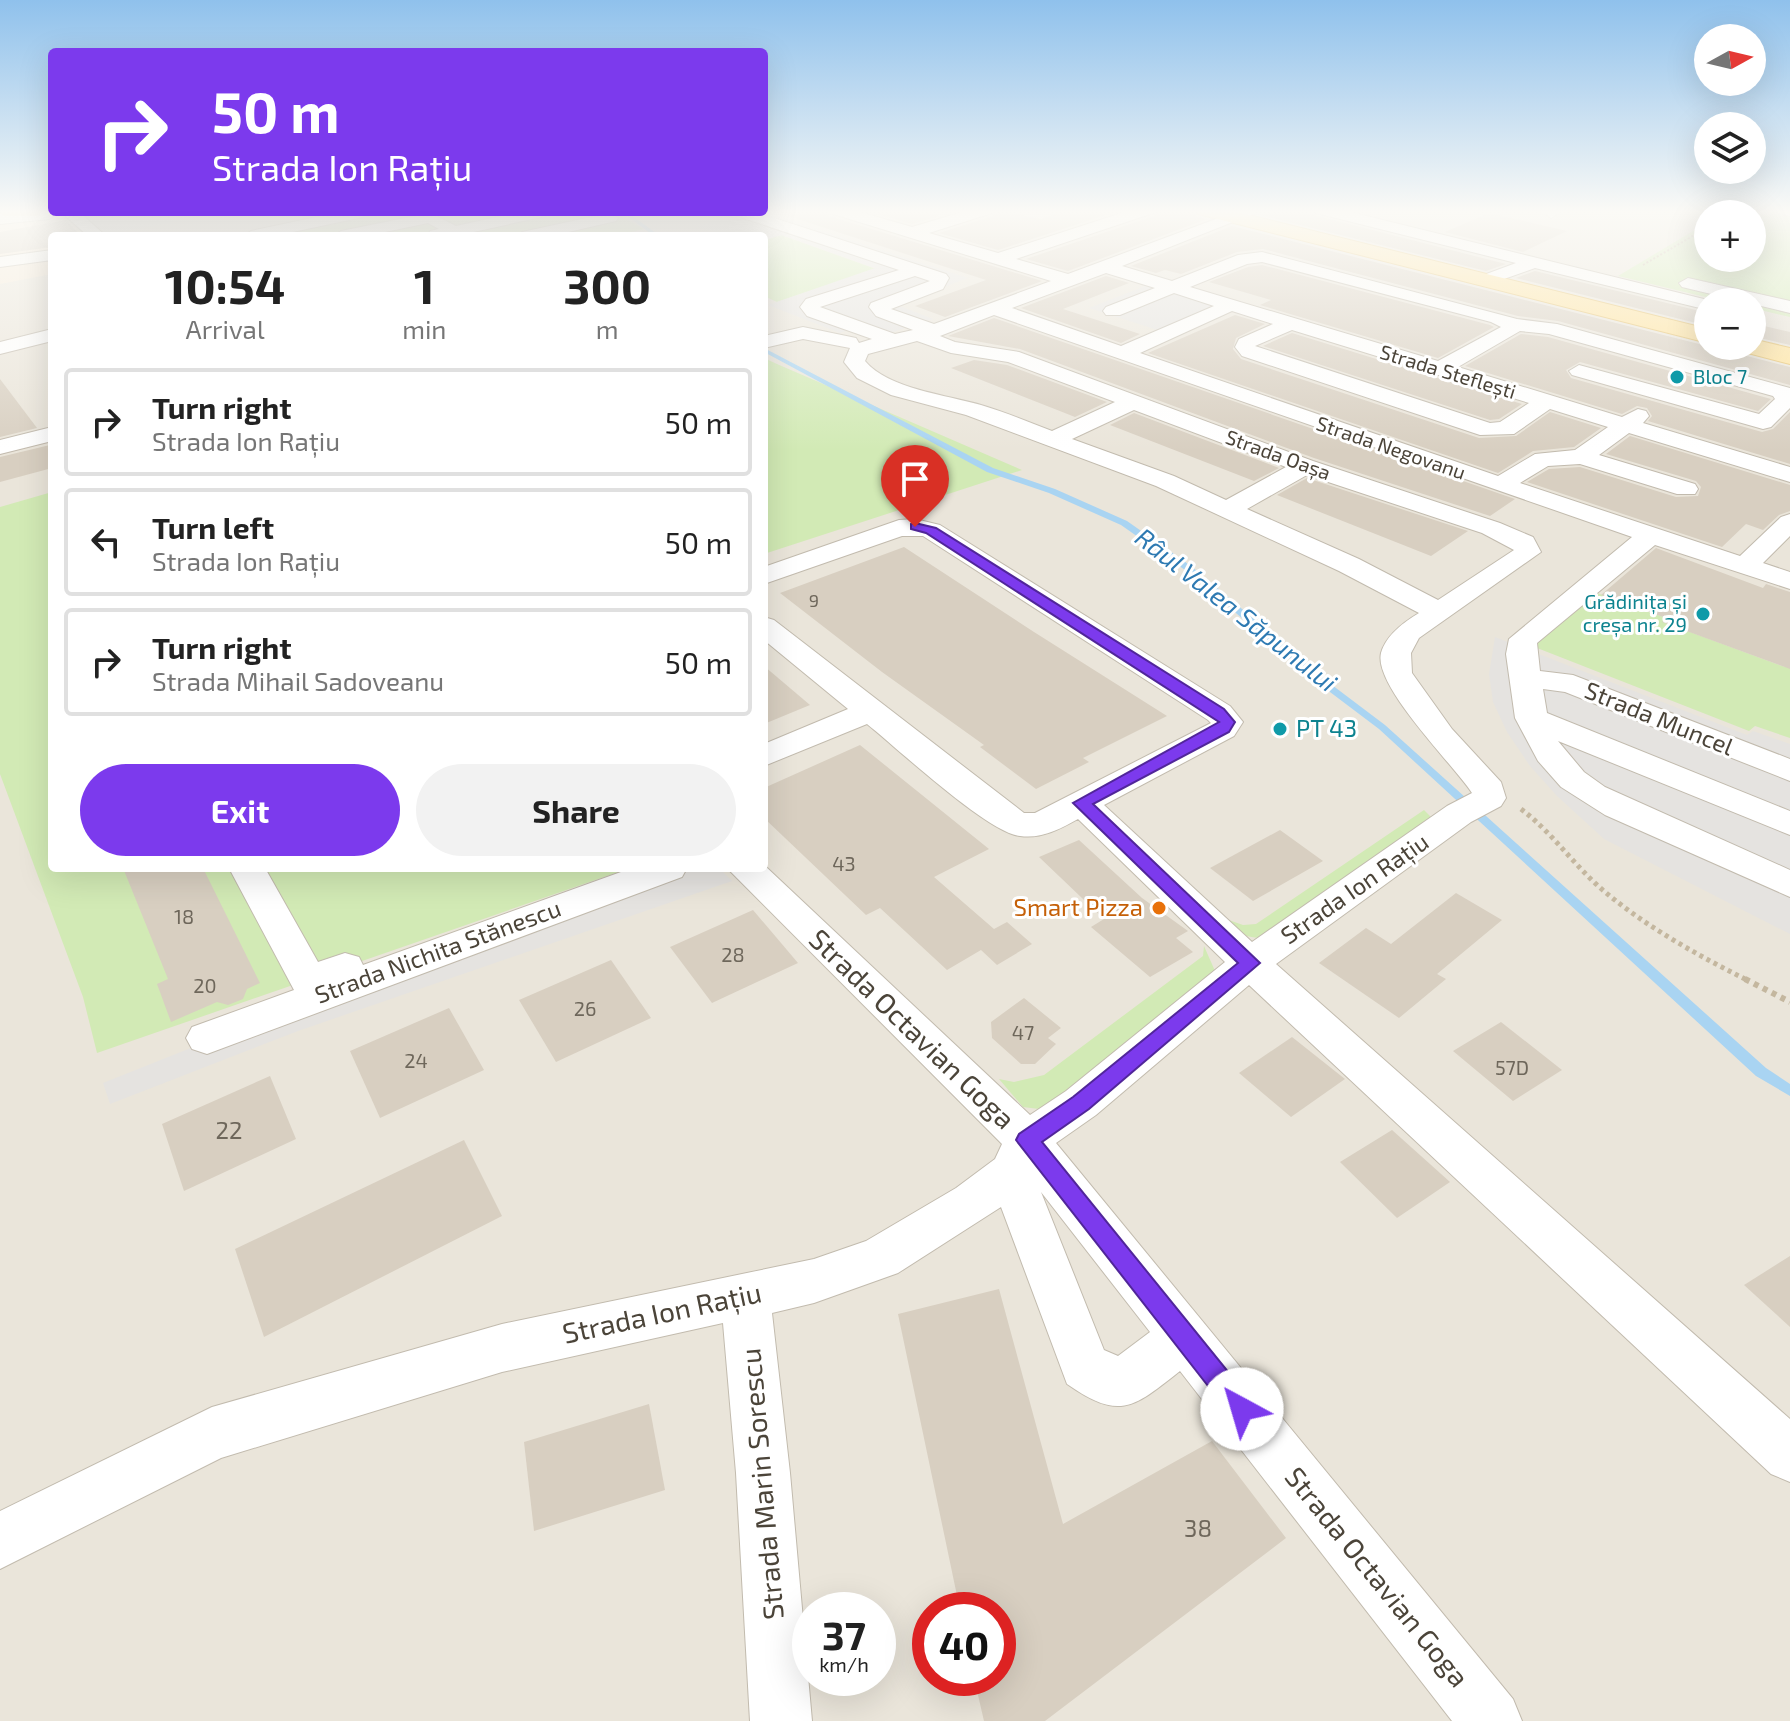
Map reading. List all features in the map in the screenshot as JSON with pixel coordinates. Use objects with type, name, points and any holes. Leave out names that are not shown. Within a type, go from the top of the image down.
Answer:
[{"type":"main road","points":[[1528,290],[1694,332]]},
{"type":"main road","points":[[1766,350],[1790,356]]},
{"type":"street","points":[[853,290],[809,307],[814,312],[893,340]]},
{"type":"street","name":"Strada Oașa","points":[[919,290],[878,307],[951,347],[1012,356],[1305,466],[1516,537],[1524,543],[1528,552],[1439,612]]},
{"type":"street","points":[[1042,290],[927,333],[868,346],[855,355],[854,362],[864,374],[899,390],[974,410],[1165,481],[1349,565],[1439,612],[1408,633],[1396,653],[1397,673],[1441,736],[1477,802]]},
{"type":"street","points":[[1113,311],[1166,290]]},
{"type":"street","name":"Strada Steflești","points":[[1185,290],[1790,475]]},
{"type":"street","points":[[1392,290],[1498,318],[1513,325],[1550,328],[1620,346],[1782,392],[1786,400],[1763,422],[1579,371],[1620,346]]},
{"type":"street","points":[[1647,290],[1694,301]]},
{"type":"street","points":[[1719,290],[1790,307]]},
{"type":"street","points":[[1151,321],[1209,298]]},
{"type":"street","points":[[1123,353],[1231,305]]},
{"type":"street","name":"Strada Negovanu","points":[[995,309],[1537,498],[1790,581]]},
{"type":"street","points":[[1766,318],[1790,323]]},
{"type":"street","points":[[1292,323],[1246,343],[1245,347],[1249,352],[1488,430],[1506,429],[1545,402]]},
{"type":"street","points":[[1440,369],[1512,329],[1513,325]]},
{"type":"street","points":[[768,341],[803,333],[868,346]]},
{"type":"street","points":[[1644,353],[1694,334]]},
{"type":"street","points":[[0,348],[48,336]]},
{"type":"street","points":[[1295,414],[1346,383]]},
{"type":"street","points":[[1166,414],[1220,387]]},
{"type":"street","points":[[1581,457],[1665,396]]},
{"type":"street","points":[[1051,440],[1133,402]]},
{"type":"street","points":[[0,447],[48,435]]},
{"type":"street","points":[[1500,485],[1543,459],[1581,457],[1686,489]]},
{"type":"street","points":[[1226,510],[1305,466]]},
{"type":"street","points":[[1491,528],[1537,498]]},
{"type":"street","points":[[1745,566],[1790,522]]},
{"type":"street","points":[[768,575],[899,528],[931,530],[1219,713],[1227,722],[1223,729],[1041,824],[1020,825],[1004,818],[768,629]]},
{"type":"street","points":[[1650,536],[1524,639],[1520,650],[1531,718],[1546,749],[1561,770],[1584,790],[1615,808],[1790,884]]},
{"type":"street","name":"Strada Muncel","points":[[1526,679],[1562,681],[1790,771]]},
{"type":"street","points":[[768,754],[869,712]]},
{"type":"street","points":[[1531,718],[1790,824]]},
{"type":"street","name":"Strada Ion Rațiu","points":[[0,1541],[212,1434],[502,1348],[814,1281],[881,1258],[972,1202],[1019,1156],[1250,963],[1477,802]]},
{"type":"street","points":[[1082,803],[1250,963],[1790,1455]]},
{"type":"street","name":"Strada Nichita Stănescu","points":[[248,872],[272,940],[308,980],[618,872]]},
{"type":"street","name":"Strada Nichita Stănescu","points":[[207,1038],[658,872]]},
{"type":"street","name":"Strada Octavian Goga","points":[[749,872],[1019,1156],[1185,1337],[1491,1721]]},
{"type":"street","points":[[1019,1156],[1085,1367],[1109,1383],[1130,1378],[1185,1337]]},
{"type":"street","name":"Strada Marin Sorescu","points":[[745,1295],[763,1473],[781,1721]]},
{"type":"path","points":[[1477,802],[1538,822],[1605,892],[1688,950],[1790,1002]]},
{"type":"shaded area","points":[[0,290],[48,290],[48,872],[768,872],[768,290],[1694,290],[1694,360],[1766,360],[1766,290],[1790,290],[1790,1721],[0,1721]]},
{"type":"shaded area","points":[[810,290],[936,290],[897,305],[933,319],[878,337],[854,328],[840,333],[768,305]]},
{"type":"shaded area","points":[[1134,290],[1166,290],[1225,308],[1167,333],[1089,308]]},
{"type":"shaded area","points":[[1495,637],[1747,735],[1753,731],[1790,744],[1790,934],[1604,839],[1557,796],[1530,766],[1507,732],[1493,702],[1489,674]]},
{"type":"shaded area","points":[[682,872],[723,872],[732,881],[298,1031],[110,1104],[103,1083],[291,1008]]},
{"type":"green space","points":[[768,290],[812,290],[777,302],[768,298]]},
{"type":"green space","points":[[1766,290],[1790,290],[1790,317],[1766,311]]},
{"type":"green space","points":[[768,360],[777,364],[1022,470],[768,553]]},
{"type":"green space","points":[[48,493],[48,872],[618,872],[97,1053],[83,997],[0,774],[0,507]]},
{"type":"green space","points":[[1597,593],[1666,618],[1663,622],[1785,667],[1790,665],[1790,738],[1755,726],[1749,731],[1532,646]]},
{"type":"green space","points":[[1424,810],[1434,820],[1265,938],[1241,934],[1223,918],[1243,925],[1256,924]]},
{"type":"green space","points":[[1204,946],[1215,971],[1054,1104],[1039,1109],[1023,1107],[999,1079],[1014,1082],[1044,1075],[1203,956]]},
{"type":"building","points":[[958,290],[1017,290],[945,317],[915,306]]},
{"type":"building","points":[[1068,290],[1110,290],[1063,309],[1140,334],[1121,343],[1021,308]]},
{"type":"building","points":[[1238,290],[1358,290],[1494,327],[1438,358],[1260,305],[1271,300]]},
{"type":"building","points":[[1420,290],[1487,290],[1694,343],[1694,359],[1558,321],[1518,316]]},
{"type":"building","points":[[1565,290],[1615,290],[1694,310],[1694,322]]},
{"type":"building","points":[[1235,315],[1265,324],[1236,338],[1233,349],[1241,359],[1479,438],[1516,436],[1550,412],[1601,428],[1574,447],[1533,451],[1498,473],[1148,353]]},
{"type":"building","points":[[994,318],[1515,499],[1490,516],[1314,458],[1020,349],[948,336]]},
{"type":"building","points":[[1766,326],[1790,332],[1790,345],[1766,339]]},
{"type":"building","points":[[1292,333],[1522,404],[1499,419],[1490,420],[1263,346]]},
{"type":"building","points":[[1521,334],[1548,337],[1771,399],[1758,411],[1580,362],[1566,370],[1571,378],[1762,432],[1773,429],[1790,412],[1790,464],[1648,421],[1652,416],[1647,408],[1637,406],[1622,414],[1465,366]]},
{"type":"building","points":[[974,360],[1007,365],[1107,402],[1075,417],[951,368]]},
{"type":"building","points":[[1699,360],[1763,360],[1790,367],[1790,385]]},
{"type":"building","points":[[0,379],[37,428],[0,437]]},
{"type":"building","points":[[1134,413],[1279,468],[1254,481],[1110,425]]},
{"type":"building","points":[[1630,436],[1790,485],[1790,511],[1779,515],[1763,530],[1746,524],[1722,547],[1527,482],[1549,469],[1580,467],[1676,497],[1698,496],[1701,487],[1696,481],[1606,454]]},
{"type":"building","points":[[48,445],[48,469],[0,482],[0,457]]},
{"type":"building","points":[[1307,478],[1468,531],[1431,556],[1277,495]]},
{"type":"building","points":[[904,547],[1167,716],[1083,758],[1089,762],[1036,789],[980,747],[984,745],[882,672],[780,593]]},
{"type":"building","name":"Grădinița și creșa nr. 29","points":[[1656,548],[1763,588],[1766,584],[1790,592],[1790,669],[1662,622],[1666,618],[1601,595]]},
{"type":"building","points":[[768,669],[810,705],[768,722]]},
{"type":"building","points":[[860,745],[989,849],[934,877],[994,929],[1007,922],[1032,944],[997,965],[981,950],[947,970],[880,908],[866,915],[768,822],[768,786]]},
{"type":"building","points":[[1280,830],[1323,861],[1253,901],[1210,868]]},
{"type":"building","points":[[1079,840],[1142,898],[1188,931],[1176,938],[1193,952],[1150,977],[1091,927],[1104,919],[1039,857]]},
{"type":"building","points":[[125,872],[205,872],[260,983],[247,989],[243,999],[228,1005],[217,1002],[171,1022],[157,984],[168,979]]},
{"type":"building","points":[[1456,893],[1502,920],[1437,974],[1446,979],[1399,1018],[1319,963],[1366,928],[1391,944]]},
{"type":"building","points":[[753,910],[798,963],[712,1003],[670,947]]},
{"type":"building","points":[[611,960],[651,1018],[556,1062],[519,1000]]},
{"type":"building","points":[[1024,998],[1061,1028],[1048,1038],[1056,1044],[1035,1064],[1021,1064],[992,1038],[991,1022]]},
{"type":"building","points":[[449,1008],[484,1070],[380,1118],[350,1051]]},
{"type":"building","points":[[1501,1022],[1562,1070],[1513,1101],[1453,1051]]},
{"type":"building","points":[[1292,1037],[1345,1079],[1291,1117],[1239,1073]]},
{"type":"building","points":[[270,1076],[296,1139],[184,1191],[162,1124]]},
{"type":"building","points":[[1392,1130],[1450,1182],[1397,1218],[1340,1162]]},
{"type":"building","points":[[464,1140],[502,1216],[264,1337],[235,1249]]},
{"type":"building","points":[[1790,1256],[1790,1327],[1744,1285]]},
{"type":"building","points":[[999,1289],[1063,1524],[1212,1441],[1286,1538],[1045,1721],[984,1721],[978,1696],[1016,1696],[1016,1592],[956,1592],[898,1314]]},
{"type":"building","points":[[649,1404],[665,1490],[534,1531],[524,1442]]},
{"type":"waterway","name":"Râul Valea Săpunului","points":[[768,352],[990,470],[1052,491],[1124,523],[1188,568],[1329,687],[1382,727],[1761,1072],[1790,1091]]},
{"type":"place","name":"Bloc 7","points":[[1677,377]]},
{"type":"place","name":"Grădinița și creșa nr. 29","points":[[1703,614]]},
{"type":"place","name":"PT 43","points":[[1280,729]]},
{"type":"place","name":"Smart Pizza","points":[[1159,908]]},
{"type":"route","points":[[915,527],[931,530],[1219,713],[1227,722],[1223,729],[1082,803],[1250,963],[1081,1103],[1027,1140],[1242,1409]]}]
